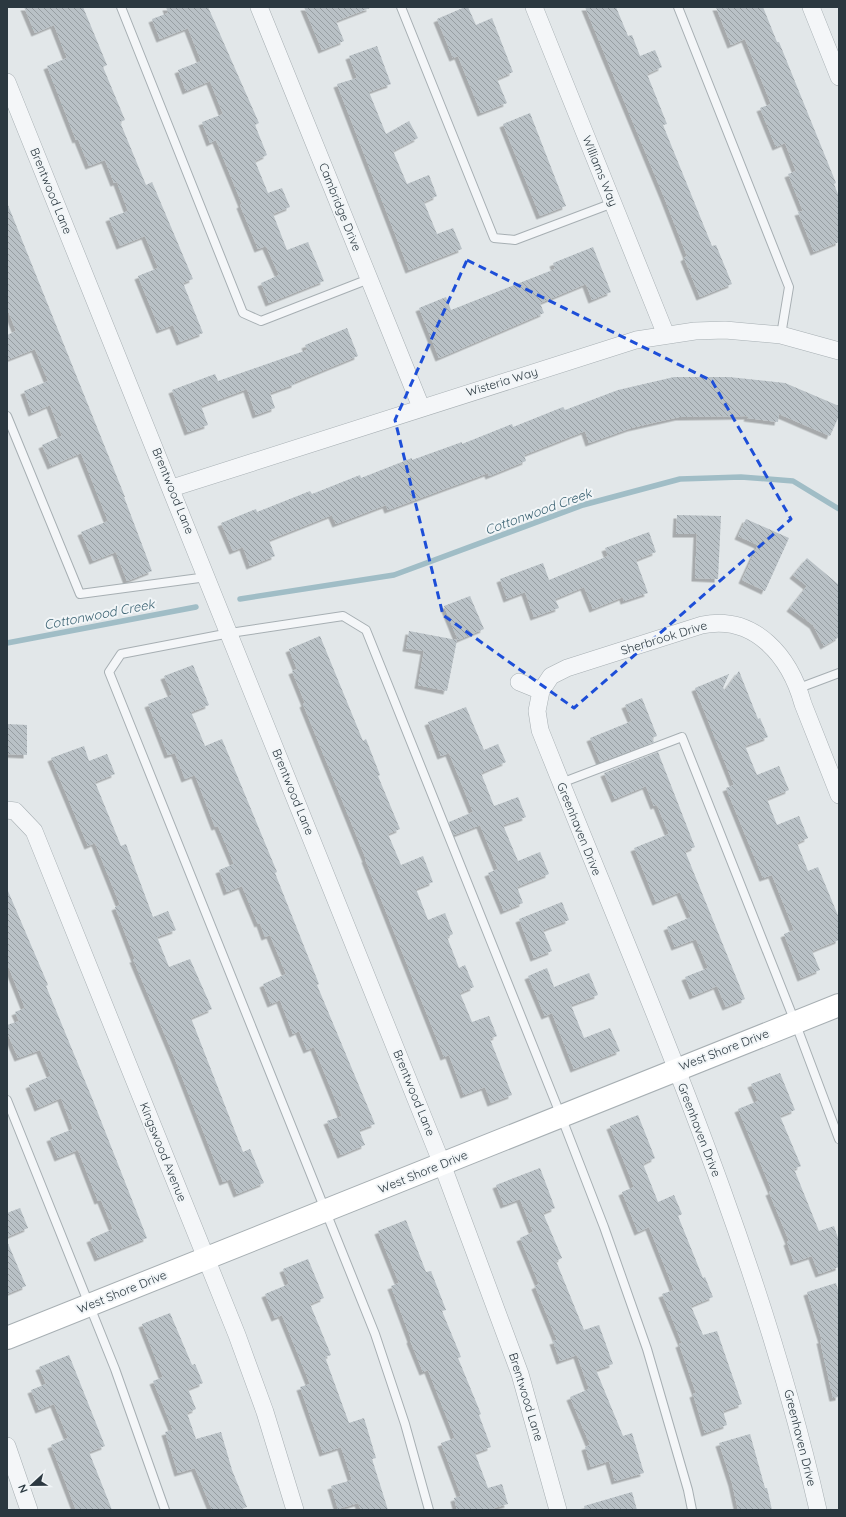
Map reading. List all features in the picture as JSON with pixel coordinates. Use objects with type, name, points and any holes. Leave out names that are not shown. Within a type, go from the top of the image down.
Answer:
[{"type":"street","name":"Cambridge Drive","points":[[259,7],[421,407]]},
{"type":"street","name":"Williams Way","points":[[534,7],[666,335]]},
{"type":"street","points":[[811,7],[839,77]]},
{"type":"street","name":"Brentwood Lane","points":[[7,82],[172,488],[442,1164],[520,1374],[558,1510]]},
{"type":"street","name":"Wisteria Way","points":[[172,488],[421,407],[636,340],[696,330],[725,330],[781,335],[839,351]]},
{"type":"street","name":"Sherbrook Drive","points":[[541,691],[551,676],[567,668],[702,625],[715,622],[731,623],[749,629],[764,639],[788,666],[799,688],[803,704],[839,795]]},
{"type":"street","points":[[520,682],[541,691]]},
{"type":"street","name":"Greenhaven Drive","points":[[541,691],[538,711],[540,730],[676,1069],[736,1226],[761,1300],[796,1420],[818,1510]]},
{"type":"street","name":"Kingswood Avenue","points":[[7,810],[15,811],[34,831],[237,1335],[265,1412],[295,1510]]},
{"type":"street","name":"West Shore Drive","points":[[7,1338],[839,1005]]},
{"type":"street","points":[[7,1446],[29,1510]]},
{"type":"lane","points":[[121,7],[243,313],[261,321],[369,279]]},
{"type":"lane","points":[[401,7],[494,238],[515,240],[613,203]]},
{"type":"lane","points":[[678,7],[789,287],[781,335]]},
{"type":"lane","points":[[7,416],[80,594],[207,577]]},
{"type":"lane","points":[[428,1510],[405,1424],[375,1334],[109,672],[121,654],[230,633],[343,616],[366,630],[604,1227],[647,1348],[688,1490],[692,1510]]},
{"type":"lane","points":[[799,688],[839,673]]},
{"type":"lane","points":[[560,783],[682,737],[795,1022],[839,1138]]},
{"type":"lane","points":[[7,1100],[115,1368],[165,1510]]},
{"type":"highlighted area","points":[[467,260],[712,381],[791,519],[574,708],[443,615],[395,420]]},
{"type":"building","points":[[24,7],[83,7],[107,65],[103,67],[125,120],[120,122],[146,185],[152,182],[193,279],[183,283],[203,333],[180,342],[173,325],[160,330],[138,276],[158,268],[145,236],[120,246],[109,218],[128,211],[117,182],[114,183],[105,160],[89,166],[78,139],[76,140],[47,66],[67,58],[54,25],[35,33]]},
{"type":"building","points":[[166,7],[208,7],[259,123],[255,125],[267,155],[255,161],[268,193],[282,188],[290,207],[273,214],[287,250],[308,242],[324,281],[269,303],[261,283],[279,275],[266,246],[258,249],[240,205],[242,204],[216,140],[210,143],[202,122],[223,114],[210,81],[186,91],[178,70],[201,61],[188,28],[160,39],[152,19],[168,13]]},
{"type":"building","points":[[304,7],[370,8],[336,21],[344,41],[322,50]]},
{"type":"building","points":[[468,7],[476,25],[492,18],[513,72],[497,79],[507,103],[481,113],[458,56],[453,58],[437,19]]},
{"type":"building","points":[[585,7],[616,7],[628,36],[632,35],[640,56],[655,50],[662,67],[647,74],[667,124],[663,125],[712,246],[716,245],[732,284],[700,297],[684,258],[687,256],[664,197]]},
{"type":"building","points":[[716,7],[763,7],[777,42],[779,42],[836,183],[834,184],[839,197],[839,242],[814,252],[798,212],[803,211],[788,174],[796,171],[785,143],[776,147],[760,108],[771,104],[745,39],[731,45]]},
{"type":"building","points":[[377,46],[391,84],[369,92],[386,134],[409,121],[418,138],[393,151],[407,184],[429,175],[437,196],[424,202],[437,234],[453,228],[462,249],[409,270],[337,84],[357,78],[349,56]]},
{"type":"building","points":[[530,113],[566,206],[540,216],[503,124]]},
{"type":"building","points":[[8,205],[125,497],[152,571],[127,581],[116,552],[93,561],[81,532],[108,521],[81,453],[51,466],[42,445],[62,436],[50,405],[32,413],[24,391],[48,381],[35,349],[7,360],[7,335],[16,331],[7,308]]},
{"type":"building","points":[[593,247],[611,292],[592,300],[586,284],[540,303],[544,313],[439,358],[419,308],[446,297],[451,310],[555,269],[553,263]]},
{"type":"building","points":[[347,328],[358,356],[295,382],[295,384],[270,393],[275,408],[256,415],[247,389],[201,406],[208,425],[188,432],[172,390],[215,374],[218,381],[307,350],[305,345]]},
{"type":"building","points":[[674,377],[729,377],[785,383],[839,406],[839,416],[830,436],[779,414],[778,422],[747,418],[748,416],[679,417],[631,428],[589,443],[585,431],[524,455],[526,461],[489,476],[488,473],[388,510],[386,505],[336,524],[332,515],[269,540],[275,556],[250,566],[243,547],[233,551],[221,523],[256,509],[257,512],[310,491],[312,494],[360,475],[361,478],[412,458],[412,460],[462,442],[462,444],[512,424],[513,427],[563,407],[565,410],[618,390]]},
{"type":"building","points":[[677,515],[721,516],[718,579],[695,578],[697,534],[676,534]]},
{"type":"building","points":[[746,519],[789,538],[765,591],[742,580],[758,545],[738,536]]},
{"type":"building","points":[[649,532],[656,552],[636,560],[648,593],[624,601],[623,597],[593,609],[584,587],[555,599],[559,608],[534,617],[525,592],[507,599],[500,579],[543,563],[549,580],[608,556],[605,548]]},
{"type":"building","points":[[807,558],[839,585],[839,637],[824,646],[813,625],[790,608],[807,586],[793,575]]},
{"type":"building","points":[[470,596],[484,629],[458,640],[444,606]]},
{"type":"building","points":[[409,631],[457,640],[447,691],[418,685],[424,651],[406,648]]},
{"type":"building","points":[[320,636],[363,741],[366,739],[380,775],[378,776],[400,829],[388,834],[401,865],[423,856],[433,882],[416,889],[428,920],[445,913],[453,934],[447,937],[459,968],[465,965],[474,987],[460,993],[472,1022],[489,1016],[497,1036],[490,1039],[512,1095],[491,1103],[485,1087],[464,1095],[449,1055],[444,1057],[303,704],[305,703],[292,671],[297,669],[289,649]]},
{"type":"building","points":[[193,665],[209,705],[191,712],[205,746],[222,739],[277,872],[275,873],[319,984],[317,985],[375,1124],[359,1130],[365,1145],[341,1155],[327,1121],[342,1116],[314,1047],[307,1050],[299,1031],[293,1034],[280,1000],[271,1004],[263,984],[286,974],[270,935],[265,937],[242,886],[227,892],[219,870],[234,864],[218,826],[215,827],[195,775],[185,779],[175,753],[168,755],[148,704],[172,695],[164,676]]},
{"type":"building","points":[[739,671],[758,719],[760,718],[768,737],[745,746],[757,775],[779,766],[789,790],[767,799],[777,825],[799,816],[808,838],[797,843],[808,871],[818,867],[839,918],[839,940],[812,951],[820,970],[801,978],[784,934],[794,930],[772,875],[763,878],[726,788],[734,785],[695,688],[729,674],[723,688],[725,690]]},
{"type":"building","points":[[642,698],[657,736],[652,738],[654,742],[600,762],[590,738],[632,721],[625,705]]},
{"type":"building","points":[[466,707],[484,750],[498,744],[506,762],[481,773],[494,806],[518,797],[526,817],[503,825],[518,861],[540,852],[549,874],[517,887],[523,903],[504,911],[488,873],[498,869],[480,825],[454,835],[449,822],[473,812],[449,753],[441,756],[428,722]]},
{"type":"building","points":[[7,724],[27,725],[27,755],[7,754]]},
{"type":"building","points":[[84,746],[89,761],[107,754],[115,774],[95,782],[121,846],[126,844],[153,917],[168,911],[176,930],[157,937],[169,967],[190,959],[212,1009],[191,1018],[243,1152],[250,1149],[264,1183],[237,1194],[231,1179],[223,1182],[175,1059],[133,959],[135,959],[115,907],[120,905],[95,843],[88,846],[51,758]]},
{"type":"building","points":[[658,752],[695,847],[685,851],[745,999],[726,1007],[717,986],[693,996],[685,977],[708,968],[696,939],[675,947],[667,927],[691,917],[680,892],[656,902],[634,848],[669,834],[657,805],[654,806],[646,786],[615,799],[604,773]]},
{"type":"building","points":[[8,891],[48,985],[46,986],[147,1238],[98,1258],[90,1239],[113,1229],[101,1200],[98,1201],[78,1150],[58,1158],[50,1138],[73,1129],[61,1098],[38,1108],[29,1085],[51,1076],[40,1050],[18,1058],[7,1032],[7,1025],[19,1021],[15,1012],[25,1008],[7,963]]},
{"type":"building","points":[[562,902],[569,920],[543,930],[552,951],[534,958],[519,919]]},
{"type":"building","points":[[547,968],[554,987],[589,973],[598,995],[571,1005],[584,1038],[610,1028],[620,1051],[574,1069],[552,1013],[545,1016],[528,976]]},
{"type":"building","points":[[780,1073],[795,1110],[780,1116],[801,1166],[794,1169],[819,1231],[834,1226],[839,1241],[839,1267],[819,1274],[812,1256],[794,1262],[787,1242],[789,1241],[769,1192],[772,1191],[738,1109],[758,1101],[751,1084]]},
{"type":"building","points":[[638,1115],[655,1158],[643,1164],[658,1202],[674,1195],[682,1214],[678,1216],[703,1278],[705,1277],[713,1297],[691,1306],[703,1335],[717,1331],[742,1404],[723,1411],[727,1425],[705,1433],[693,1394],[696,1393],[679,1344],[682,1343],[662,1294],[674,1290],[649,1227],[638,1232],[622,1192],[634,1187],[610,1126]]},
{"type":"building","points":[[540,1168],[555,1208],[543,1213],[562,1258],[556,1261],[584,1330],[599,1325],[613,1364],[596,1370],[623,1436],[632,1433],[644,1473],[615,1481],[609,1461],[591,1467],[585,1447],[590,1445],[570,1397],[589,1389],[577,1355],[560,1361],[553,1341],[557,1340],[535,1286],[539,1284],[520,1238],[533,1232],[520,1199],[504,1205],[496,1185]]},
{"type":"building","points":[[20,1208],[28,1228],[7,1237],[7,1213]]},
{"type":"building","points":[[406,1220],[426,1272],[431,1271],[446,1310],[442,1311],[461,1357],[458,1358],[481,1414],[479,1415],[491,1447],[475,1453],[488,1488],[502,1484],[508,1504],[494,1508],[495,1510],[457,1510],[454,1498],[461,1496],[441,1443],[455,1438],[428,1370],[423,1372],[410,1340],[411,1339],[391,1286],[399,1283],[378,1231]]},
{"type":"building","points":[[7,1241],[26,1286],[7,1294]]},
{"type":"building","points":[[308,1259],[324,1298],[310,1304],[331,1355],[325,1357],[349,1423],[364,1418],[376,1458],[372,1459],[388,1510],[361,1510],[358,1503],[338,1509],[331,1486],[352,1480],[341,1447],[323,1453],[300,1387],[310,1384],[282,1315],[275,1318],[265,1294],[289,1284],[283,1269]]},
{"type":"building","points":[[836,1283],[839,1293],[839,1397],[833,1398],[820,1340],[822,1340],[807,1292]]},
{"type":"building","points":[[170,1313],[192,1365],[195,1364],[203,1383],[188,1389],[196,1409],[187,1413],[196,1439],[221,1432],[232,1470],[247,1507],[238,1510],[212,1510],[195,1468],[178,1473],[165,1432],[173,1430],[153,1381],[163,1377],[142,1324]]},
{"type":"building","points":[[69,1355],[105,1446],[89,1452],[112,1510],[76,1510],[51,1445],[68,1438],[54,1404],[39,1410],[31,1390],[46,1384],[39,1367]]},
{"type":"building","points":[[750,1434],[765,1488],[767,1488],[772,1510],[738,1510],[732,1483],[719,1443]]},
{"type":"building","points":[[632,1492],[637,1510],[585,1510],[584,1506]]},
{"type":"waterway","name":"Cottonwood Creek","points":[[240,599],[394,575],[583,505],[680,479],[741,477],[793,481],[839,509]]},
{"type":"waterway","name":"Cottonwood Creek","points":[[7,643],[196,607]]}]
